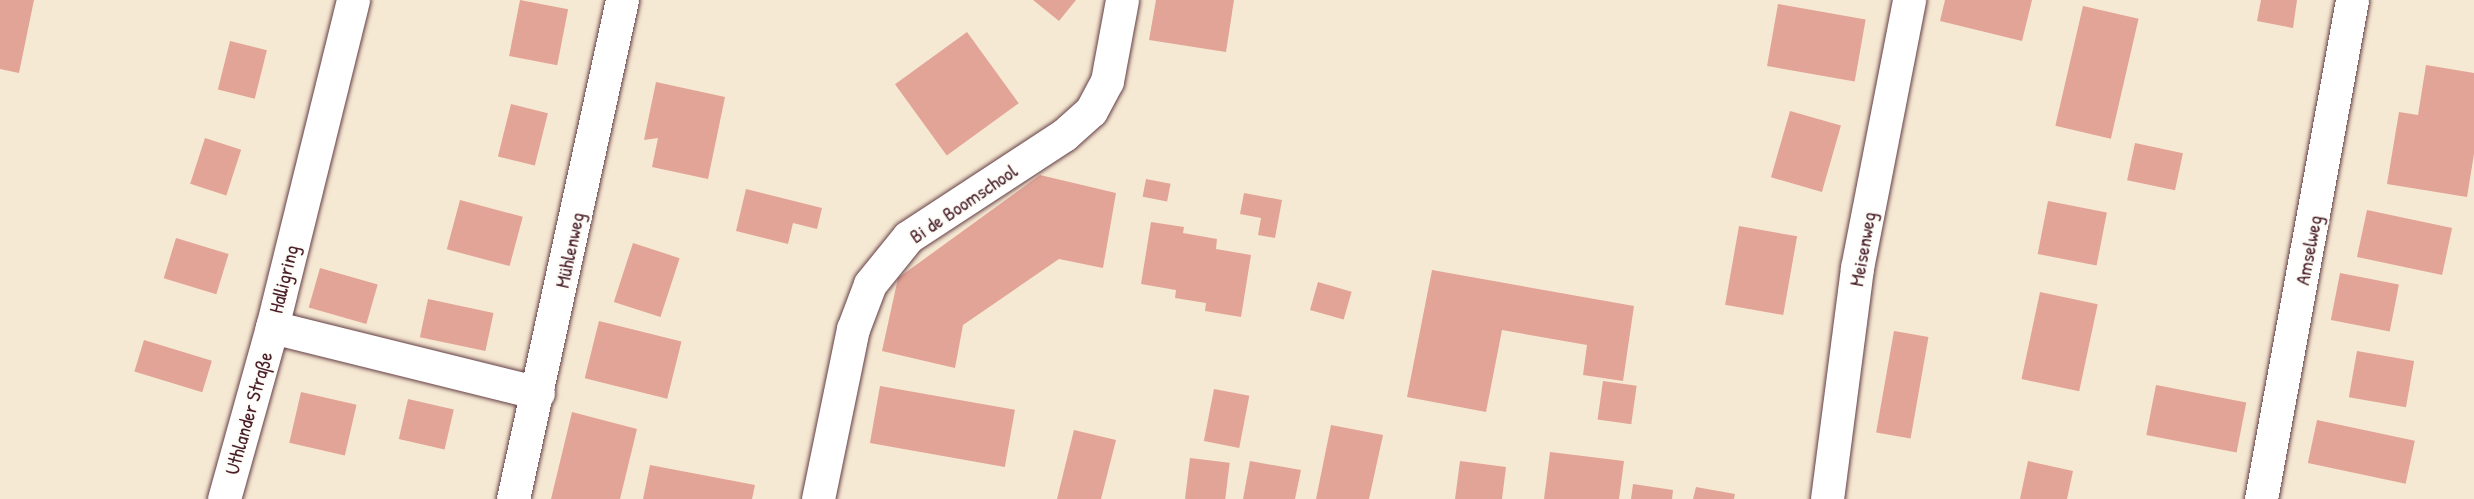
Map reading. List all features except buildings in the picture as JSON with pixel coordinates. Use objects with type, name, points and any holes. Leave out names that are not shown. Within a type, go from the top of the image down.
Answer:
[{"type":"street","name":"Halligring","points":[[353,0],[272,327],[538,393]]},
{"type":"street","name":"Mühlenweg","points":[[513,499],[538,393],[622,0]]},
{"type":"street","name":"Bi de Boomschool","points":[[818,499],[843,372],[870,284],[908,237],[1064,135],[1091,111],[1107,81],[1122,0]]},
{"type":"street","name":"Meisenweg","points":[[1827,499],[1857,268],[1909,0]]},
{"type":"street","name":"Amselweg","points":[[2260,499],[2352,0]]},
{"type":"street","name":"Uthlander Straße","points":[[224,499],[272,327]]}]
